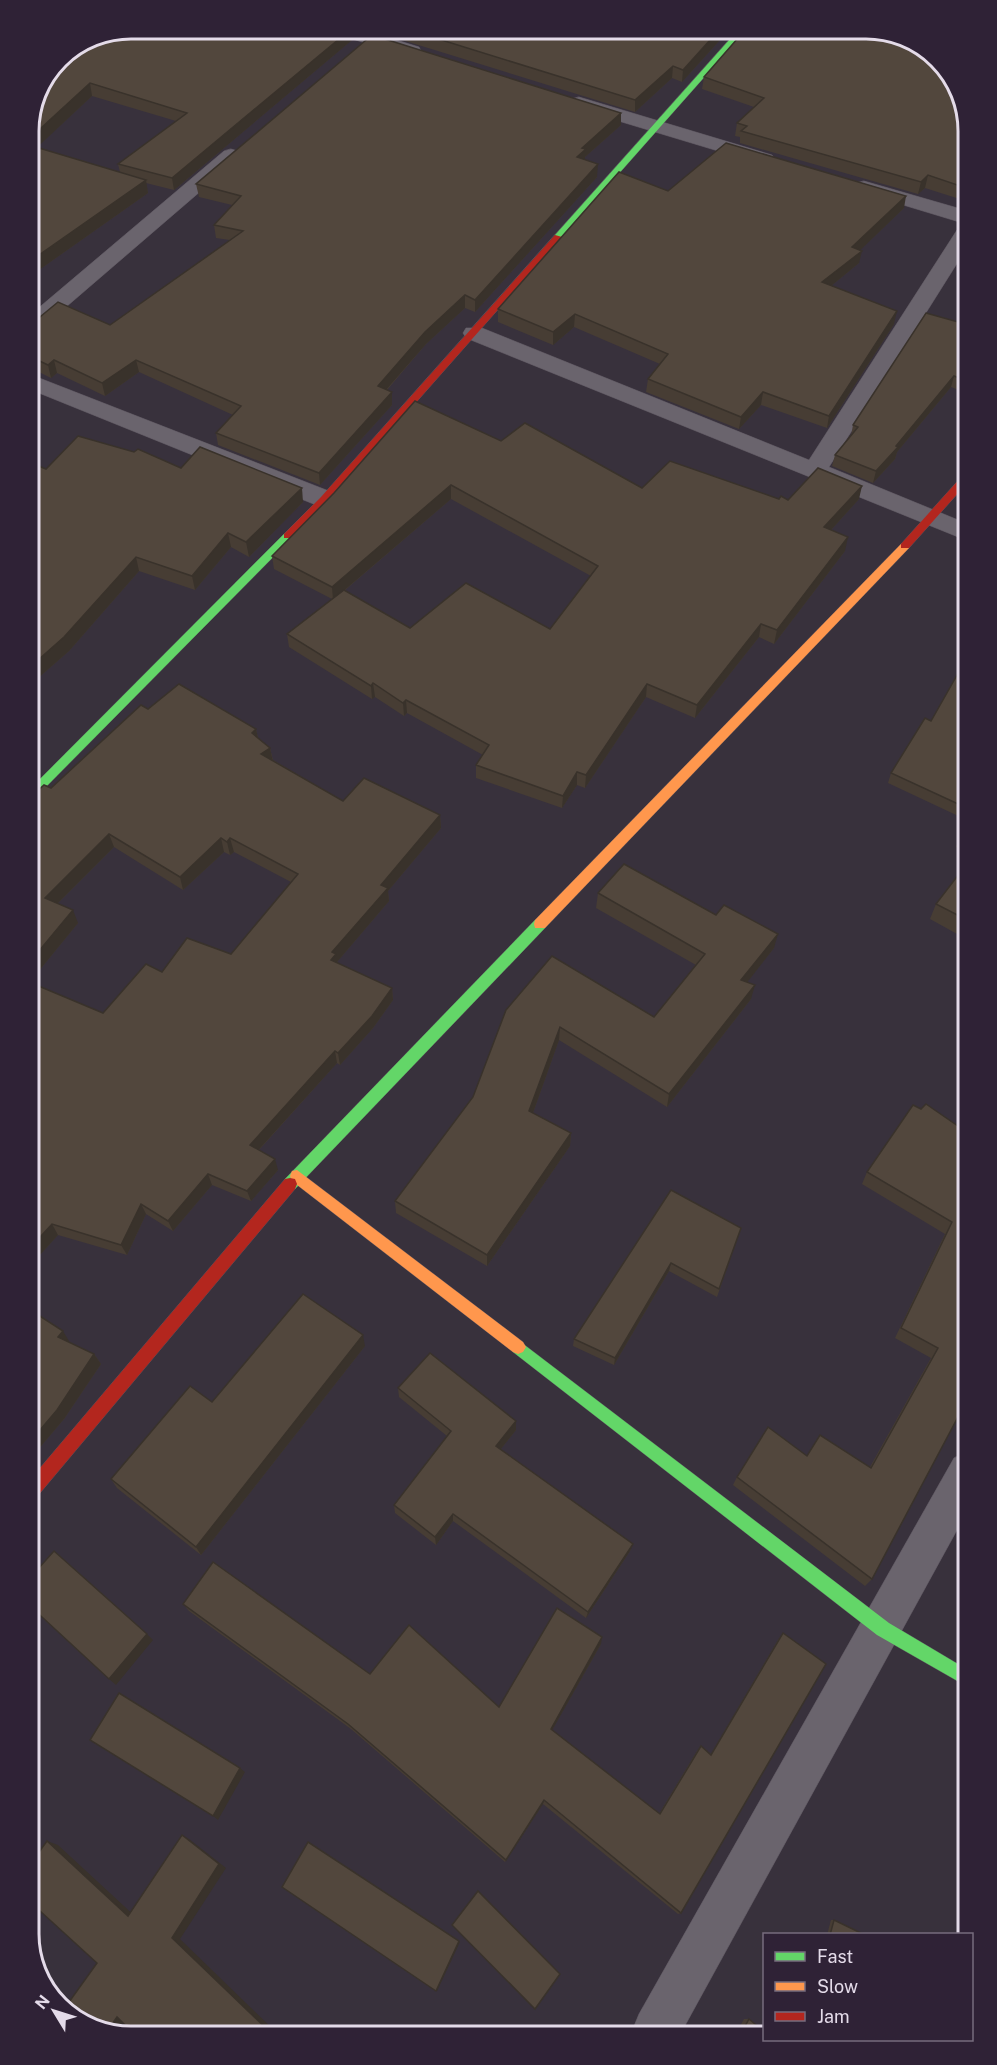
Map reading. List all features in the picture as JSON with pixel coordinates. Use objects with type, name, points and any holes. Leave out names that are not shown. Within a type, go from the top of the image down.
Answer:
[{"type":"street","points":[[363,39],[426,56]]},
{"type":"street","points":[[39,787],[325,499],[734,39]]},
{"type":"street","points":[[563,98],[789,166]]},
{"type":"street","points":[[39,318],[244,144]]},
{"type":"street","points":[[845,182],[958,215]]},
{"type":"street","points":[[814,471],[958,247]]},
{"type":"street","points":[[474,333],[958,529]]},
{"type":"street","points":[[39,385],[325,499]]},
{"type":"street","points":[[39,1480],[297,1176],[958,488]]},
{"type":"street","points":[[297,1176],[883,1629],[958,1673]]},
{"type":"street","points":[[659,2026],[958,1492]]},
{"type":"building","points":[[131,39],[339,39],[172,178],[118,164],[187,113],[90,83],[39,130],[42,107],[48,90],[58,75],[85,51],[101,44]]},
{"type":"building","points":[[367,39],[385,39],[621,113],[582,148],[586,149],[577,157],[598,164],[475,300],[465,295],[425,332],[378,386],[392,392],[319,473],[216,433],[241,406],[136,360],[102,383],[54,360],[48,365],[39,361],[39,318],[58,302],[110,325],[243,231],[214,225],[241,196],[196,184]]},
{"type":"building","points":[[438,39],[711,39],[683,70],[673,66],[635,100]]},
{"type":"building","points":[[737,39],[872,39],[907,48],[935,70],[951,96],[958,131],[958,185],[928,175],[921,182],[741,131],[747,126],[737,123],[764,98],[704,77]]},
{"type":"building","points":[[726,143],[906,196],[852,247],[862,251],[822,282],[897,311],[829,416],[763,392],[741,417],[648,379],[668,354],[575,314],[553,332],[498,309],[619,172],[668,191]]},
{"type":"building","points":[[39,148],[146,180],[39,255]]},
{"type":"building","points":[[926,313],[958,322],[958,378],[954,376],[876,471],[835,455],[858,427],[853,425]]},
{"type":"building","points":[[415,401],[501,441],[525,423],[642,488],[670,461],[779,499],[781,496],[788,500],[818,468],[862,486],[824,527],[848,537],[777,630],[761,624],[697,705],[647,684],[586,775],[577,772],[563,796],[476,765],[489,745],[406,700],[403,703],[373,683],[371,686],[287,634],[344,590],[410,628],[466,583],[550,629],[598,566],[451,485],[332,587],[272,556],[334,493]]},
{"type":"building","points":[[78,436],[134,452],[138,449],[181,468],[200,447],[302,488],[246,542],[228,533],[192,576],[136,557],[64,637],[39,659],[39,466],[46,469]]},
{"type":"building","points":[[958,673],[958,804],[891,773],[925,718],[931,721]]},
{"type":"building","points":[[179,684],[256,729],[252,733],[270,748],[261,754],[343,801],[364,778],[440,815],[381,885],[388,888],[332,952],[336,954],[331,960],[392,988],[372,1016],[338,1053],[335,1051],[250,1145],[275,1159],[247,1191],[208,1174],[168,1221],[141,1204],[121,1245],[52,1224],[39,1238],[39,986],[103,1013],[146,964],[162,972],[187,938],[231,954],[298,874],[230,838],[227,842],[221,838],[180,877],[109,834],[45,898],[73,910],[39,951],[39,789],[44,785],[51,788],[141,705],[148,709]]},
{"type":"building","points":[[624,864],[716,915],[724,905],[778,934],[741,980],[755,985],[669,1094],[560,1027],[529,1111],[571,1133],[487,1255],[395,1201],[473,1097],[506,1010],[552,956],[654,1017],[705,954],[598,893]]},
{"type":"building","points":[[958,875],[958,915],[936,904]]},
{"type":"building","points":[[926,1104],[958,1126],[958,1417],[872,1579],[737,1477],[768,1427],[807,1456],[820,1435],[871,1468],[938,1348],[901,1328],[952,1222],[867,1172],[913,1105],[921,1109]]},
{"type":"building","points":[[671,1190],[741,1228],[719,1289],[671,1263],[615,1358],[574,1339]]},
{"type":"building","points":[[303,1294],[363,1335],[196,1547],[111,1479],[190,1386],[212,1402]]},
{"type":"building","points":[[39,1315],[63,1331],[58,1337],[94,1354],[57,1410],[39,1431]]},
{"type":"building","points":[[430,1353],[516,1421],[496,1446],[633,1544],[588,1612],[453,1514],[435,1537],[394,1505],[451,1431],[398,1388]]},
{"type":"building","points":[[54,1551],[147,1634],[109,1679],[39,1614],[39,1568]]},
{"type":"building","points":[[213,1562],[370,1674],[409,1625],[499,1707],[557,1608],[602,1637],[551,1729],[660,1814],[701,1746],[711,1755],[783,1633],[826,1664],[681,1913],[544,1800],[506,1860],[348,1724],[183,1604]]},
{"type":"building","points":[[119,1693],[240,1768],[213,1816],[90,1740]]},
{"type":"building","points":[[182,1835],[219,1864],[172,1938],[264,2026],[126,2026],[117,2017],[112,2024],[84,2013],[84,1981],[97,1963],[39,1910],[39,1852],[47,1841],[128,1916]]},
{"type":"building","points":[[308,1842],[459,1941],[436,1991],[282,1887]]},
{"type":"building","points":[[478,1891],[560,1974],[535,2009],[452,1925]]},
{"type":"building","points":[[834,1920],[861,1933],[831,1933]]},
{"type":"building","points":[[749,2019],[757,2026],[745,2026]]},
{"type":"traffic: fast","points":[[558,237],[734,39]]},
{"type":"traffic: fast","points":[[39,787],[288,536]]},
{"type":"traffic: fast","points":[[290,1184],[540,924]]},
{"type":"traffic: fast","points":[[518,1347],[883,1629],[958,1673]]},
{"type":"traffic: slow","points":[[540,924],[905,546]]},
{"type":"traffic: slow","points":[[297,1176],[518,1347]]},
{"type":"traffic: jam","points":[[288,536],[325,499],[558,237]]},
{"type":"traffic: jam","points":[[905,546],[958,487]]},
{"type":"traffic: jam","points":[[39,1481],[290,1184]]}]
